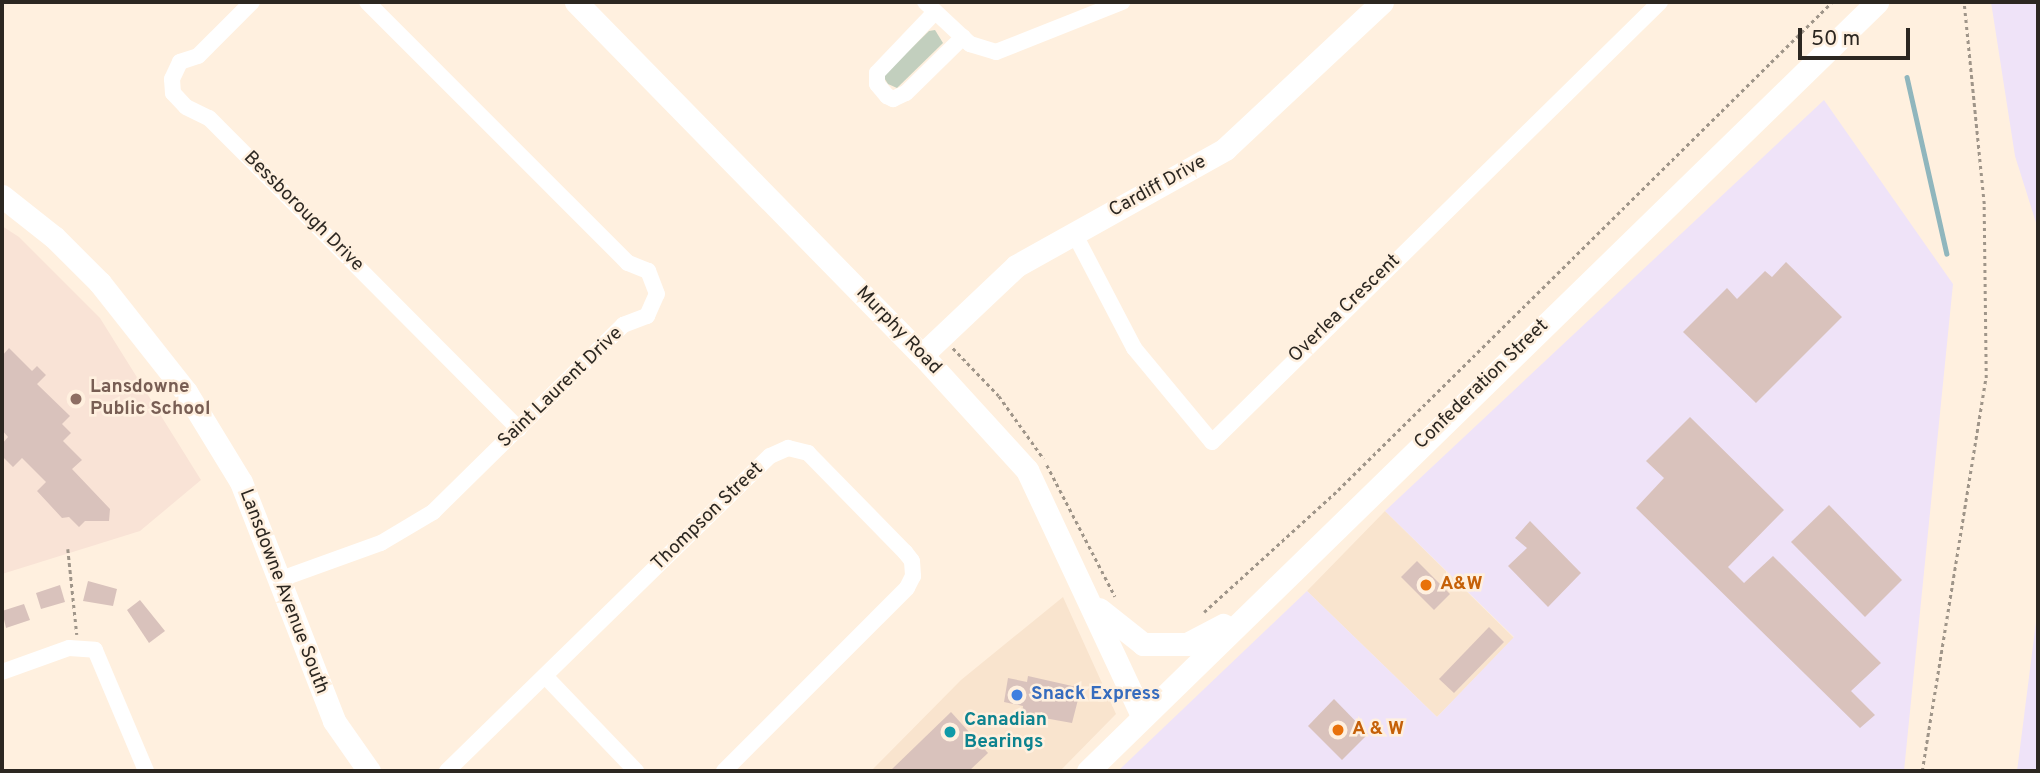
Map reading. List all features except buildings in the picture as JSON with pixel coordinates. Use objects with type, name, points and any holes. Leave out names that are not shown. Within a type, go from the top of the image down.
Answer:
[{"type":"street","name":"Bessborough Drive","points":[[252,2],[198,55],[180,62],[172,79],[173,93],[186,107],[209,118],[519,429]]},
{"type":"street","name":"Saint Laurent Drive","points":[[281,579],[411,528],[519,429],[623,325],[647,316],[655,306],[655,282],[648,271],[628,263],[367,2]]},
{"type":"street","name":"Murphy Road","points":[[576,2],[922,355],[1027,470],[1092,602],[1142,716]]},
{"type":"street","points":[[962,37],[905,93],[893,99],[877,84],[877,73],[930,7],[962,37],[982,51],[996,52],[1122,2]]},
{"type":"street","name":"Cardiff Drive","points":[[922,355],[998,279],[1074,233],[1226,149],[1382,2]]},
{"type":"street","name":"Overlea Crescent","points":[[1074,233],[1134,348],[1212,442],[1660,2]]},
{"type":"street","name":"Confederation Street","points":[[1090,771],[1254,606],[1877,2]]},
{"type":"street","name":"Lansdowne Avenue South","points":[[2,196],[54,237],[100,283],[186,392],[241,482],[281,579],[334,721],[369,771]]},
{"type":"street","name":"Thompson Street","points":[[447,771],[770,456],[788,449],[808,453],[905,552],[912,561],[913,576],[907,588],[724,771]]},
{"type":"street","points":[[1092,602],[1143,644],[1172,647],[1203,637],[1254,606]]},
{"type":"street","points":[[2,672],[78,648],[94,650],[146,771]]},
{"type":"street","points":[[545,676],[636,771]]},
{"type":"path","points":[[1196,618],[1338,490],[1832,2]]},
{"type":"path","points":[[1922,771],[1986,378],[1984,204],[1964,2]]},
{"type":"path","points":[[942,335],[999,397],[1044,458],[1117,601]]},
{"type":"path","points":[[68,549],[78,648]]},
{"type":"shaded area","points":[[1991,2],[2038,2],[2038,229],[2015,156]]},
{"type":"shaded area","points":[[1824,100],[1953,284],[1904,771],[1118,771],[1307,591],[1437,717],[1514,637],[1385,511]]},
{"type":"shaded area","name":"Lansdowne Public School","points":[[2,226],[19,237],[100,318],[201,480],[140,531],[2,574]]},
{"type":"shaded area","points":[[1385,511],[1514,638],[1437,717],[1307,591]]},
{"type":"shaded area","points":[[1063,597],[1116,714],[1060,771],[871,771],[961,680]]},
{"type":"shaded area","points":[[2038,606],[2038,771],[2017,771],[2020,748]]},
{"type":"green space","points":[[935,30],[943,43],[897,88],[888,84],[883,76],[929,31]]},
{"type":"waterway","points":[[1907,77],[1947,254]]},
{"type":"place","name":"Lansdowne Public School","points":[[76,399]]},
{"type":"place","name":"A&W","points":[[1426,585]]},
{"type":"place","name":"Snack Express","points":[[1017,695]]},
{"type":"place","name":"A & W","points":[[1338,730]]},
{"type":"place","name":"Canadian Bearings","points":[[950,732]]}]
